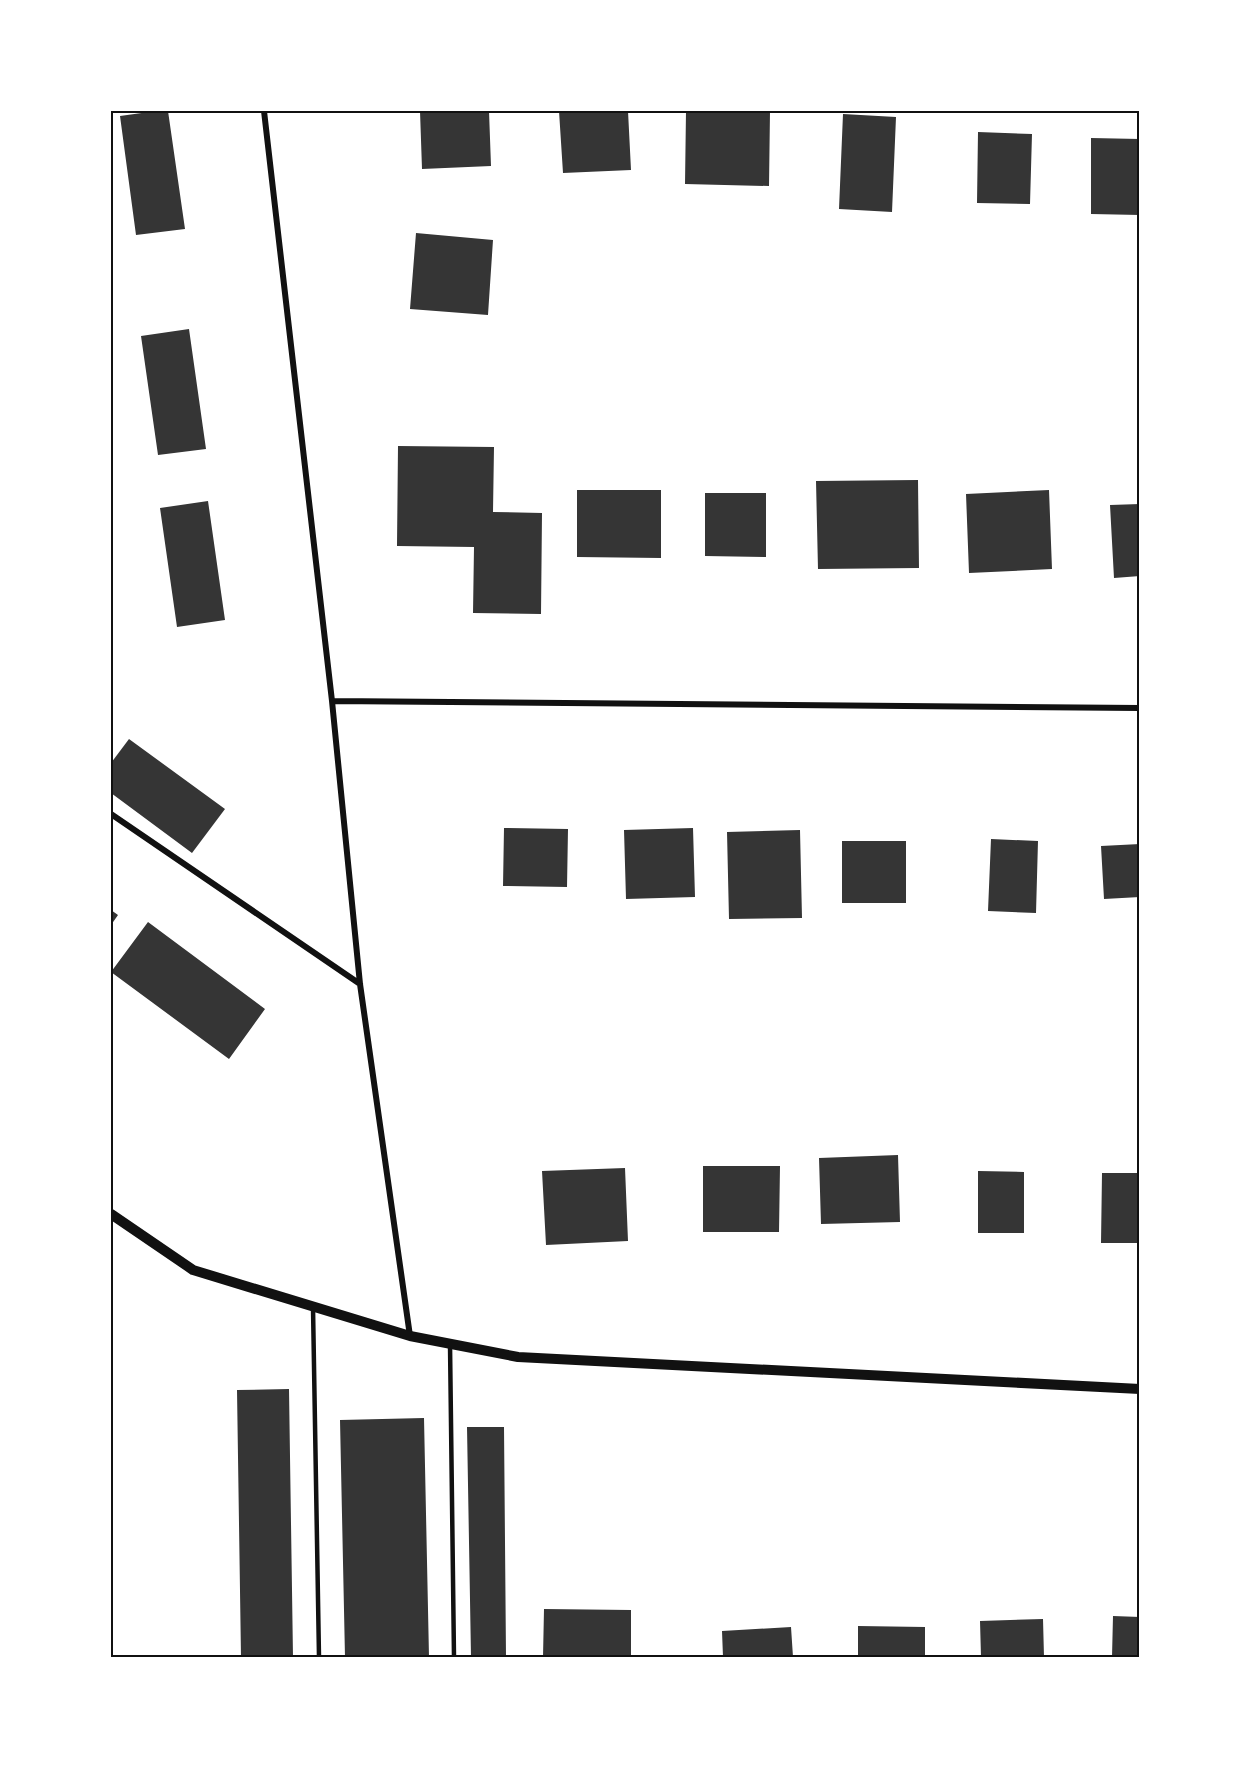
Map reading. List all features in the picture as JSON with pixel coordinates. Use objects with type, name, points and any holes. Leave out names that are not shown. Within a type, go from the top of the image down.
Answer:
[{"type":"street","points":[[264,111],[332,701],[360,984],[410,1336]]},
{"type":"street","points":[[332,701],[1140,708]]},
{"type":"street","points":[[111,814],[360,984]]},
{"type":"street","points":[[111,1215],[193,1270],[410,1336],[518,1357],[1140,1389]]},
{"type":"lane","points":[[313,1307],[319,1657]]},
{"type":"lane","points":[[450,1344],[454,1657]]},
{"type":"building","points":[[168,111],[185,229],[136,235],[120,116]]},
{"type":"building","points":[[420,111],[489,111],[491,166],[422,169]]},
{"type":"building","points":[[559,111],[628,111],[631,170],[563,173]]},
{"type":"building","points":[[686,111],[770,111],[769,186],[685,184]]},
{"type":"building","points":[[843,114],[896,117],[892,212],[839,209]]},
{"type":"building","points":[[978,132],[1032,134],[1030,204],[977,203]]},
{"type":"building","points":[[1091,138],[1140,139],[1140,215],[1091,214]]},
{"type":"building","points":[[416,233],[493,240],[488,315],[410,309]]},
{"type":"building","points":[[189,329],[206,449],[158,455],[141,336]]},
{"type":"building","points":[[398,446],[494,447],[493,512],[542,513],[541,614],[473,613],[474,547],[397,546]]},
{"type":"building","points":[[918,480],[919,568],[818,569],[816,481]]},
{"type":"building","points":[[577,490],[661,490],[661,558],[577,557]]},
{"type":"building","points":[[1049,490],[1052,569],[969,573],[966,494]]},
{"type":"building","points":[[705,493],[766,493],[766,557],[705,556]]},
{"type":"building","points":[[208,501],[225,620],[177,627],[160,508]]},
{"type":"building","points":[[1140,504],[1140,576],[1114,578],[1110,505]]},
{"type":"building","points":[[129,739],[225,809],[192,853],[111,793],[111,763]]},
{"type":"building","points":[[504,828],[568,829],[567,887],[503,886]]},
{"type":"building","points":[[693,828],[695,897],[626,899],[624,830]]},
{"type":"building","points":[[800,830],[802,918],[729,919],[727,832]]},
{"type":"building","points":[[991,839],[1038,841],[1036,913],[988,911]]},
{"type":"building","points":[[842,841],[906,841],[906,903],[842,903]]},
{"type":"building","points":[[1140,844],[1140,897],[1104,899],[1101,846]]},
{"type":"building","points":[[111,910],[118,915],[111,925]]},
{"type":"building","points":[[148,922],[265,1009],[229,1059],[111,972]]},
{"type":"building","points":[[898,1155],[900,1222],[821,1224],[819,1158]]},
{"type":"building","points":[[703,1166],[780,1166],[779,1232],[703,1232]]},
{"type":"building","points":[[625,1168],[628,1241],[546,1245],[542,1171]]},
{"type":"building","points":[[978,1171],[1024,1172],[1024,1233],[978,1233]]},
{"type":"building","points":[[1102,1173],[1140,1173],[1140,1243],[1101,1243]]},
{"type":"building","points":[[289,1389],[293,1657],[241,1657],[237,1390]]},
{"type":"building","points":[[424,1418],[429,1657],[345,1657],[340,1420]]},
{"type":"building","points":[[467,1427],[504,1427],[506,1657],[471,1657]]},
{"type":"building","points":[[544,1609],[631,1610],[631,1657],[543,1657]]},
{"type":"building","points":[[1113,1616],[1140,1617],[1140,1657],[1112,1657]]},
{"type":"building","points":[[1043,1619],[1044,1657],[981,1657],[980,1621]]},
{"type":"building","points":[[858,1626],[925,1627],[925,1657],[858,1657]]},
{"type":"building","points":[[791,1627],[793,1657],[723,1657],[722,1631]]}]
